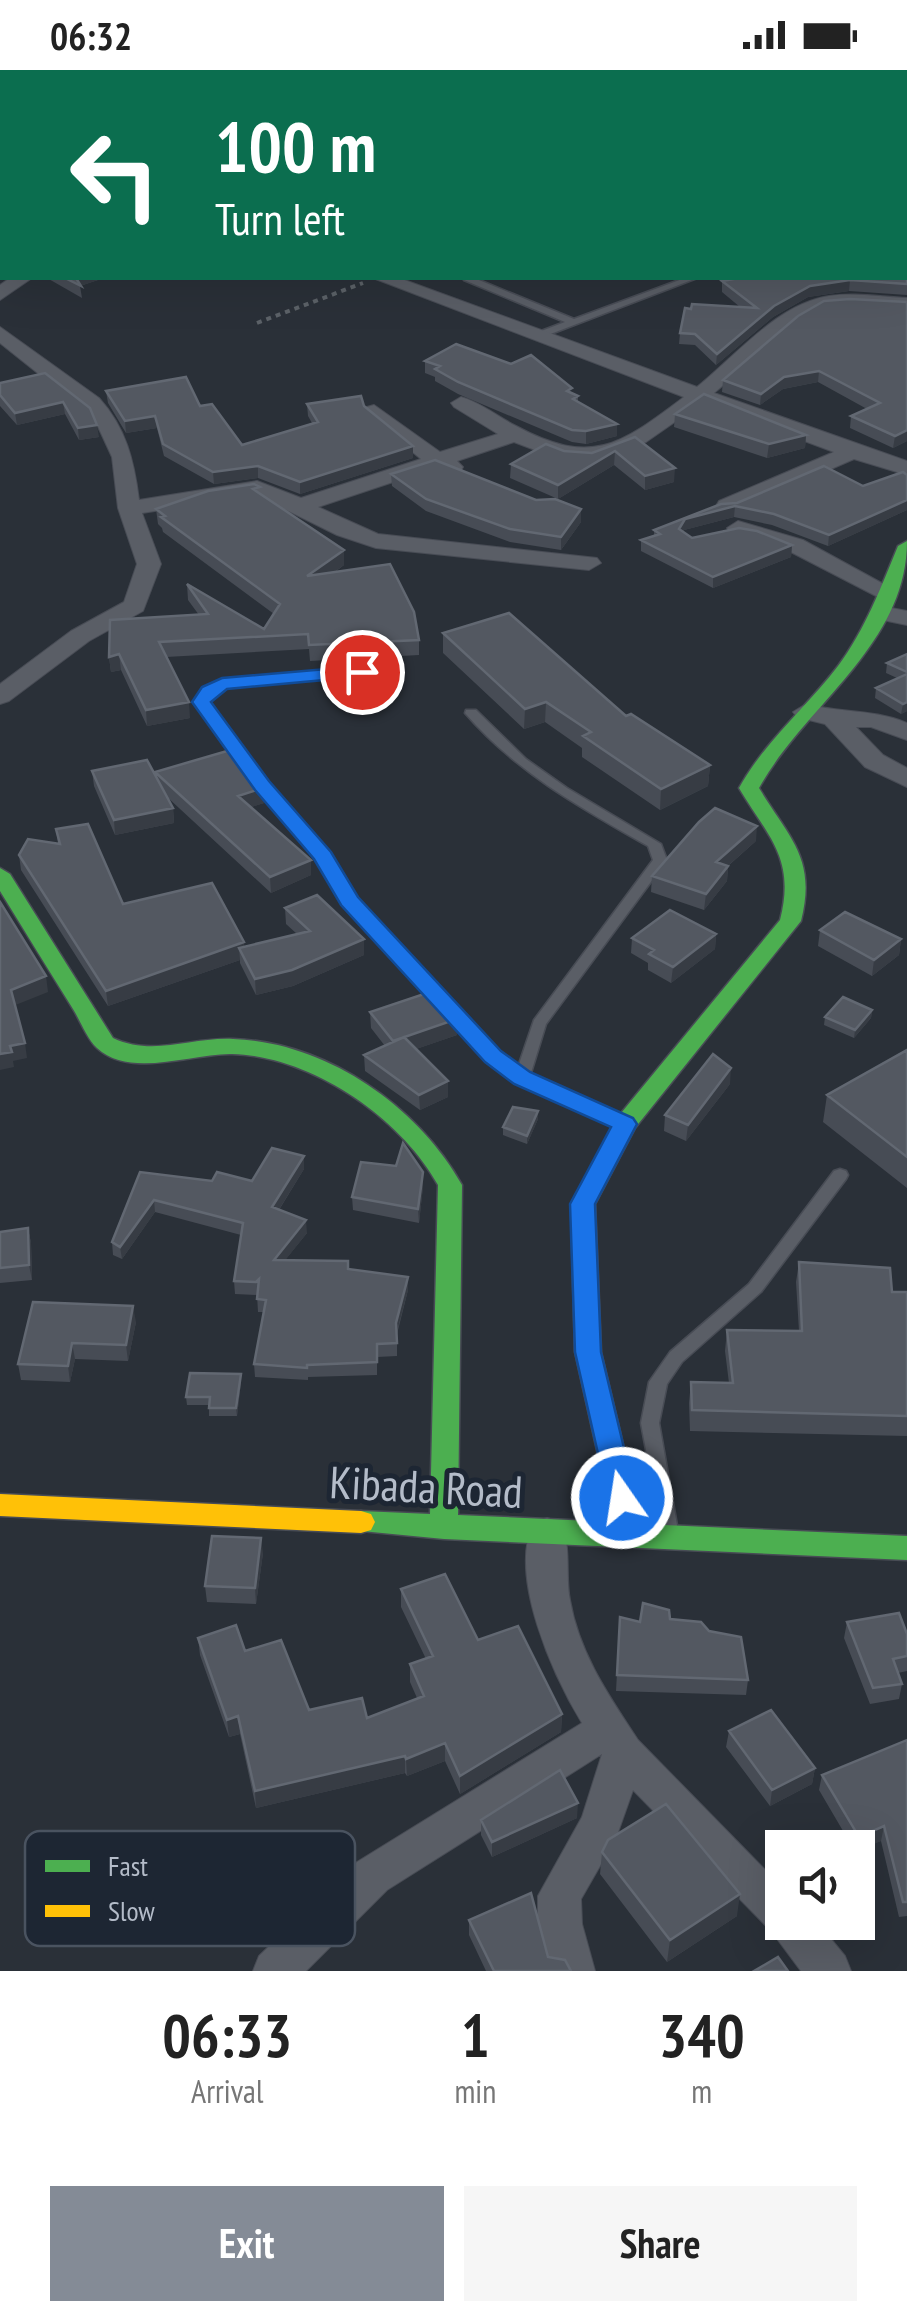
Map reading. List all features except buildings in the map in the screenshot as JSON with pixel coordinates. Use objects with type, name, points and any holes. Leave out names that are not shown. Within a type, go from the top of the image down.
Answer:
[{"type":"street","points":[[387,280],[853,452],[907,468]]},
{"type":"street","points":[[462,404],[516,435],[574,457],[594,457],[622,446],[700,394],[809,308],[835,302],[907,304]]},
{"type":"street","points":[[0,333],[92,402],[104,416],[123,456],[129,508],[149,564],[135,606],[80,636],[0,696]]},
{"type":"street","points":[[374,411],[439,462],[469,475]]},
{"type":"street","points":[[298,506],[516,435]]},
{"type":"street","points":[[727,506],[853,452]]},
{"type":"street","points":[[129,508],[256,488],[357,537],[376,542],[589,562]]},
{"type":"street","points":[[708,535],[740,528],[781,540],[907,618]]},
{"type":"street","points":[[630,1534],[588,1352],[583,1204],[625,1124],[796,908],[802,894],[802,870],[760,814],[749,788],[761,764],[864,642],[907,546]]},
{"type":"street","points":[[806,712],[834,718],[875,719],[907,732]]},
{"type":"street","points":[[834,718],[874,762],[907,779]]},
{"type":"street","points":[[0,874],[105,1043],[116,1053],[148,1056],[228,1046],[306,1060],[339,1079],[438,1158],[450,1185],[444,1527]]},
{"type":"street","name":"Kibada Road","points":[[0,1505],[547,1534],[669,1535],[907,1548]]},
{"type":"street","points":[[547,1534],[545,1584],[556,1632],[572,1670],[616,1741],[765,1898]]},
{"type":"street","points":[[355,1893],[372,1876],[616,1741]]},
{"type":"street","points":[[573,1971],[560,1924],[559,1896],[601,1824],[616,1741]]},
{"type":"street","points":[[803,1940],[829,1971]]},
{"type":"street","points":[[275,1971],[301,1946]]},
{"type":"lane","points":[[473,280],[573,322]]},
{"type":"lane","points":[[540,335],[687,280]]},
{"type":"lane","points":[[362,672],[222,683],[209,691],[202,702],[262,786],[323,856],[349,900],[493,1056],[522,1078],[625,1124]]},
{"type":"lane","points":[[472,713],[520,762],[562,792],[654,844],[660,860],[539,1023],[522,1078]]},
{"type":"lane","points":[[669,1535],[650,1424],[658,1382],[676,1358],[756,1288],[840,1175]]},
{"type":"path","points":[[257,322],[375,280]]},
{"type":"traffic: fast","points":[[630,1534],[588,1352],[583,1204],[625,1124],[790,921],[796,899],[795,864],[749,788],[780,742],[854,657],[907,546]]},
{"type":"traffic: fast","points":[[0,874],[105,1043],[136,1054],[232,1046],[293,1058],[326,1073],[389,1112],[436,1160],[450,1185],[444,1527]]},
{"type":"traffic: fast","points":[[361,1522],[907,1548]]},
{"type":"traffic: slow","points":[[0,1505],[361,1522]]},
{"type":"route","points":[[362,672],[222,683],[209,691],[202,702],[262,786],[323,856],[349,900],[493,1056],[522,1078],[625,1124],[583,1204],[588,1352],[622,1498]]}]
